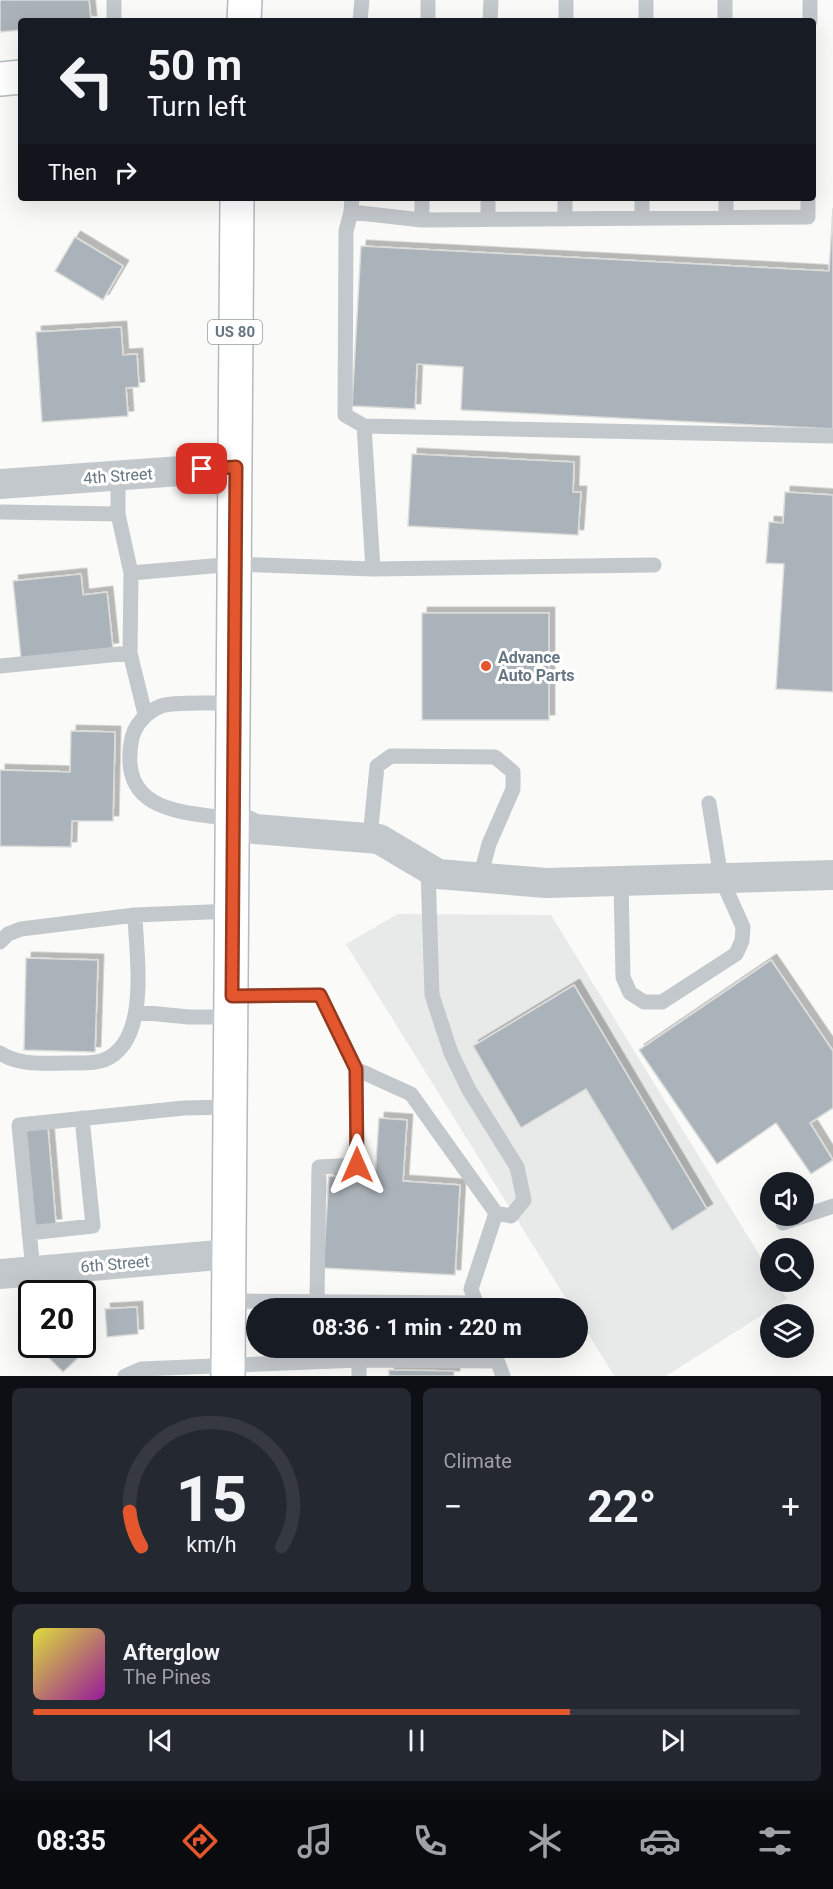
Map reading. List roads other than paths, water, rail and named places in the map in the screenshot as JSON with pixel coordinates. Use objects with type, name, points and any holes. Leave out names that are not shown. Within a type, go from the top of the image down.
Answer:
[{"type":"main road","points":[[244,18],[245,0]]},
{"type":"main road","points":[[0,79],[18,77]]},
{"type":"main road","name":"US 80","points":[[228,1370],[235,703],[237,201]]},
{"type":"street","name":"4th Street","points":[[2,498],[118,476],[236,467]]},
{"type":"street","points":[[234,819],[255,829],[379,839],[438,874],[480,878],[546,883],[833,875]]},
{"type":"street","name":"6th Street","points":[[0,1274],[230,1254]]},
{"type":"lane","points":[[114,0],[114,18]]},
{"type":"lane","points":[[360,18],[362,0]]},
{"type":"lane","points":[[428,0],[428,18]]},
{"type":"lane","points":[[490,18],[491,0]]},
{"type":"lane","points":[[566,0],[566,18]]},
{"type":"lane","points":[[646,0],[646,18]]},
{"type":"lane","points":[[725,0],[725,18]]},
{"type":"lane","points":[[810,0],[810,18]]},
{"type":"lane","points":[[422,201],[422,220]]},
{"type":"lane","points":[[488,201],[488,219]]},
{"type":"lane","points":[[565,219],[566,201]]},
{"type":"lane","points":[[642,201],[642,218]]},
{"type":"lane","points":[[726,201],[726,217]]},
{"type":"lane","points":[[808,201],[808,217],[422,220],[351,205],[346,231],[345,415],[364,426],[833,436]]},
{"type":"lane","points":[[364,426],[373,568]]},
{"type":"lane","points":[[118,476],[118,514],[131,573],[130,653],[145,714]]},
{"type":"lane","points":[[2,498],[118,514]]},
{"type":"lane","points":[[131,573],[235,564],[373,568],[654,566]]},
{"type":"lane","points":[[0,666],[130,653]]},
{"type":"lane","points":[[234,819],[183,812],[156,804],[139,793],[128,766],[131,739],[145,714],[163,705],[235,703]]},
{"type":"lane","points":[[370,838],[377,766],[391,756],[495,757],[513,772],[513,789],[489,844],[480,878]]},
{"type":"lane","points":[[621,881],[623,977],[630,993],[645,1002],[662,1002],[736,954],[742,941],[743,927],[722,878],[709,803]]},
{"type":"lane","points":[[356,1069],[411,1094],[496,1214],[511,1216],[524,1200],[517,1167],[460,1072],[451,1053],[432,995],[428,868]]},
{"type":"lane","points":[[0,942],[8,933],[21,929],[135,915],[233,911]]},
{"type":"lane","points":[[0,1053],[14,1061],[92,1063],[105,1059],[120,1050],[131,1036],[137,1012],[135,915]]},
{"type":"lane","points":[[137,1012],[189,1017],[232,1007],[320,995],[356,1069],[357,1165],[319,1167],[317,1298]]},
{"type":"lane","points":[[33,1271],[19,1125],[184,1108],[231,1107]]},
{"type":"lane","points":[[29,1233],[93,1226],[82,1118]]},
{"type":"lane","points":[[814,1212],[833,1206]]},
{"type":"lane","points":[[474,1298],[471,1289],[496,1214]]},
{"type":"lane","points":[[229,1301],[246,1301]]},
{"type":"lane","points":[[125,1376],[141,1369],[228,1370],[404,1358]]},
{"type":"lane","points":[[496,1358],[503,1376]]},
{"type":"lane","points":[[359,1360],[359,1376]]},
{"type":"place","name":"Advance Auto Parts","points":[[486,666]]}]
